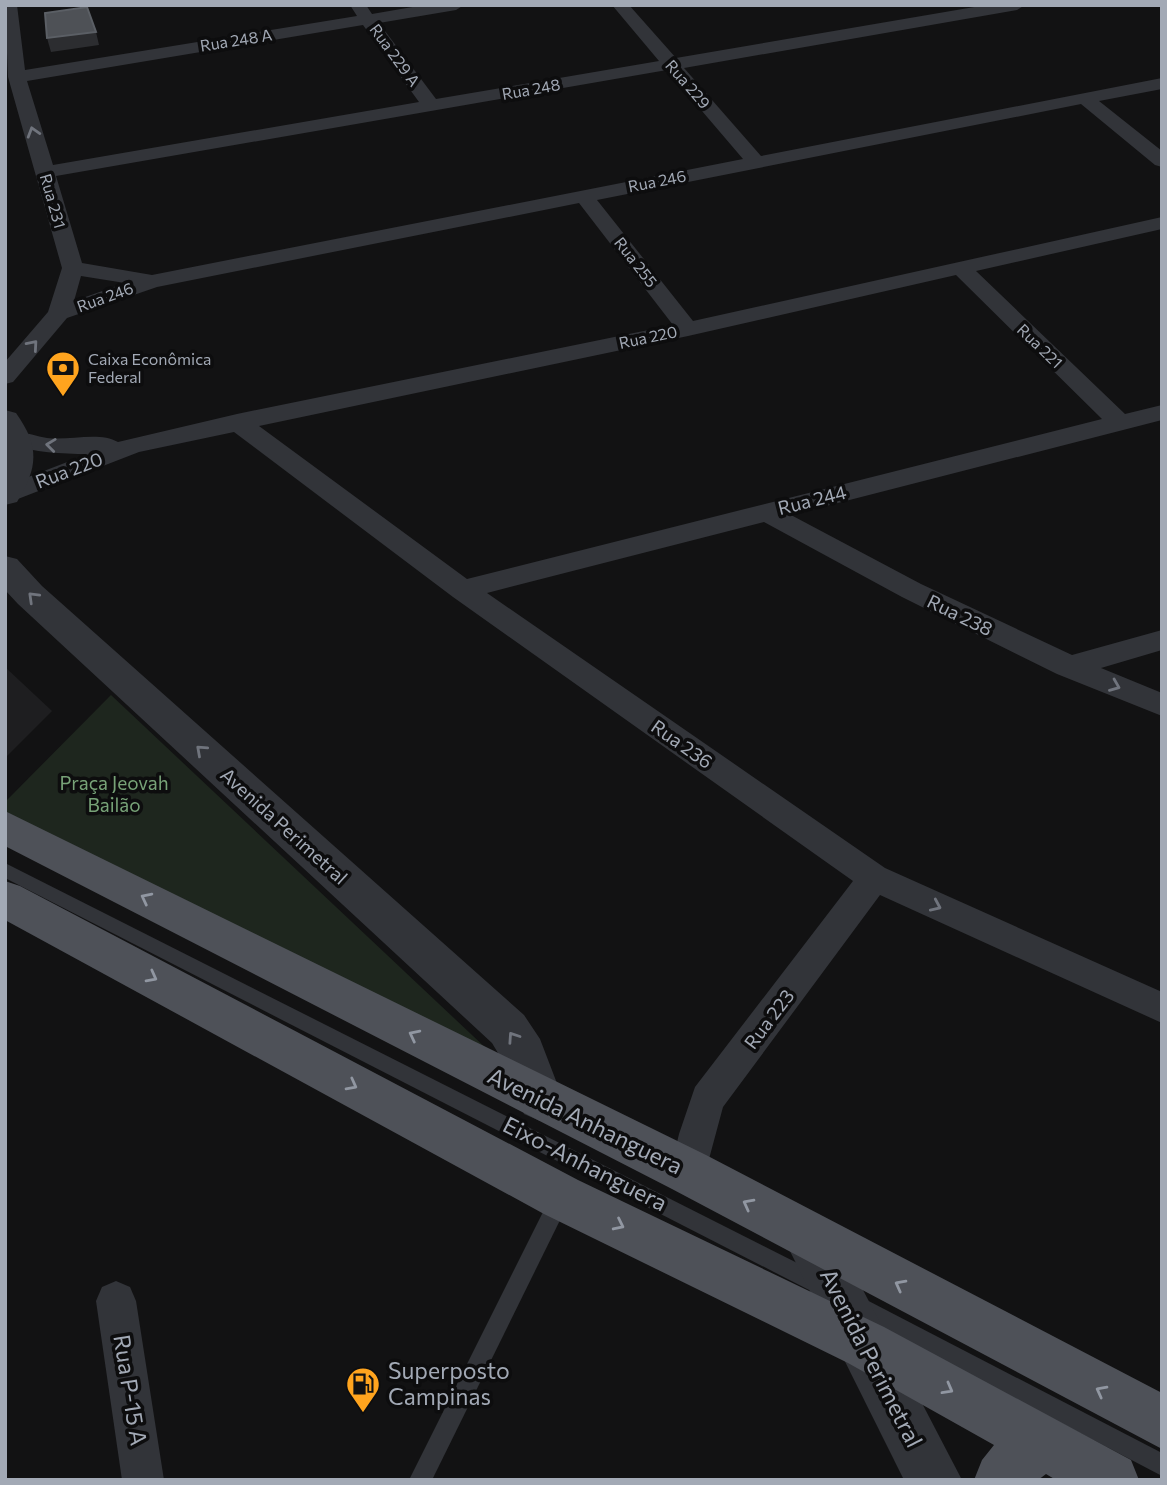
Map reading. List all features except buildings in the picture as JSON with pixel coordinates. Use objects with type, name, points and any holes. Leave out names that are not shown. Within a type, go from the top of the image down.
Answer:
[{"type":"main road","name":"Avenida Anhanguera","points":[[5,827],[689,1172],[1162,1422]]},
{"type":"main road","points":[[5,899],[561,1197],[866,1345],[1111,1480]]},
{"type":"main road","points":[[1002,1480],[1015,1463],[1045,1442]]},
{"type":"street","name":"Rua 231","points":[[9,5],[17,77],[73,268]]},
{"type":"street","name":"Rua 248 A","points":[[17,77],[363,12],[456,5]]},
{"type":"street","name":"Rua 229","points":[[620,5],[756,162]]},
{"type":"street","name":"Rua 248","points":[[45,172],[671,65],[963,9],[1017,5]]},
{"type":"street","name":"Rua 229 A","points":[[363,12],[431,106]]},
{"type":"street","name":"Rua 246","points":[[60,313],[152,281],[1162,83]]},
{"type":"street","points":[[1084,98],[1162,161]]},
{"type":"street","name":"Rua 255","points":[[584,196],[688,329]]},
{"type":"street","name":"Rua 220","points":[[5,495],[133,445],[688,329],[1162,223]]},
{"type":"street","name":"Rua 246","points":[[73,268],[152,281]]},
{"type":"street","points":[[5,377],[60,313],[73,268]]},
{"type":"street","name":"Rua 221","points":[[961,268],[1120,423]]},
{"type":"street","name":"Rua 244","points":[[463,590],[1162,412]]},
{"type":"street","name":"Rua 236","points":[[236,422],[463,590],[874,878],[1162,1008]]},
{"type":"street","points":[[5,495],[13,483],[19,465],[11,430]]},
{"type":"street","name":"Rua 220","points":[[11,430],[49,446],[133,445]]},
{"type":"street","name":"Rua 238","points":[[766,512],[878,575],[1068,667],[1162,705]]},
{"type":"street","name":"Avenida Perimetral","points":[[5,568],[30,595],[508,1029],[524,1054],[540,1099]]},
{"type":"street","points":[[1068,667],[1162,640]]},
{"type":"street","name":"Rua 223","points":[[689,1172],[696,1134],[709,1099],[874,878]]},
{"type":"street","name":"Avenida Perimetral","points":[[808,1237],[934,1480]]},
{"type":"street","name":"Rua P-15 A","points":[[116,1301],[143,1480]]},
{"type":"lane","name":"Eixo-Anhanguera","points":[[5,870],[840,1296],[1162,1465]]},
{"type":"lane","points":[[419,1480],[561,1197]]},
{"type":"shaded area","points":[[5,667],[52,711],[5,758]]},
{"type":"green space","name":"Praça Jeovah Bailão","points":[[111,695],[489,1051],[5,821],[5,802]]},
{"type":"place","name":"Caixa Econômica Federal","points":[[63,398]]},
{"type":"place","name":"Superposto Campinas","points":[[363,1414]]}]
